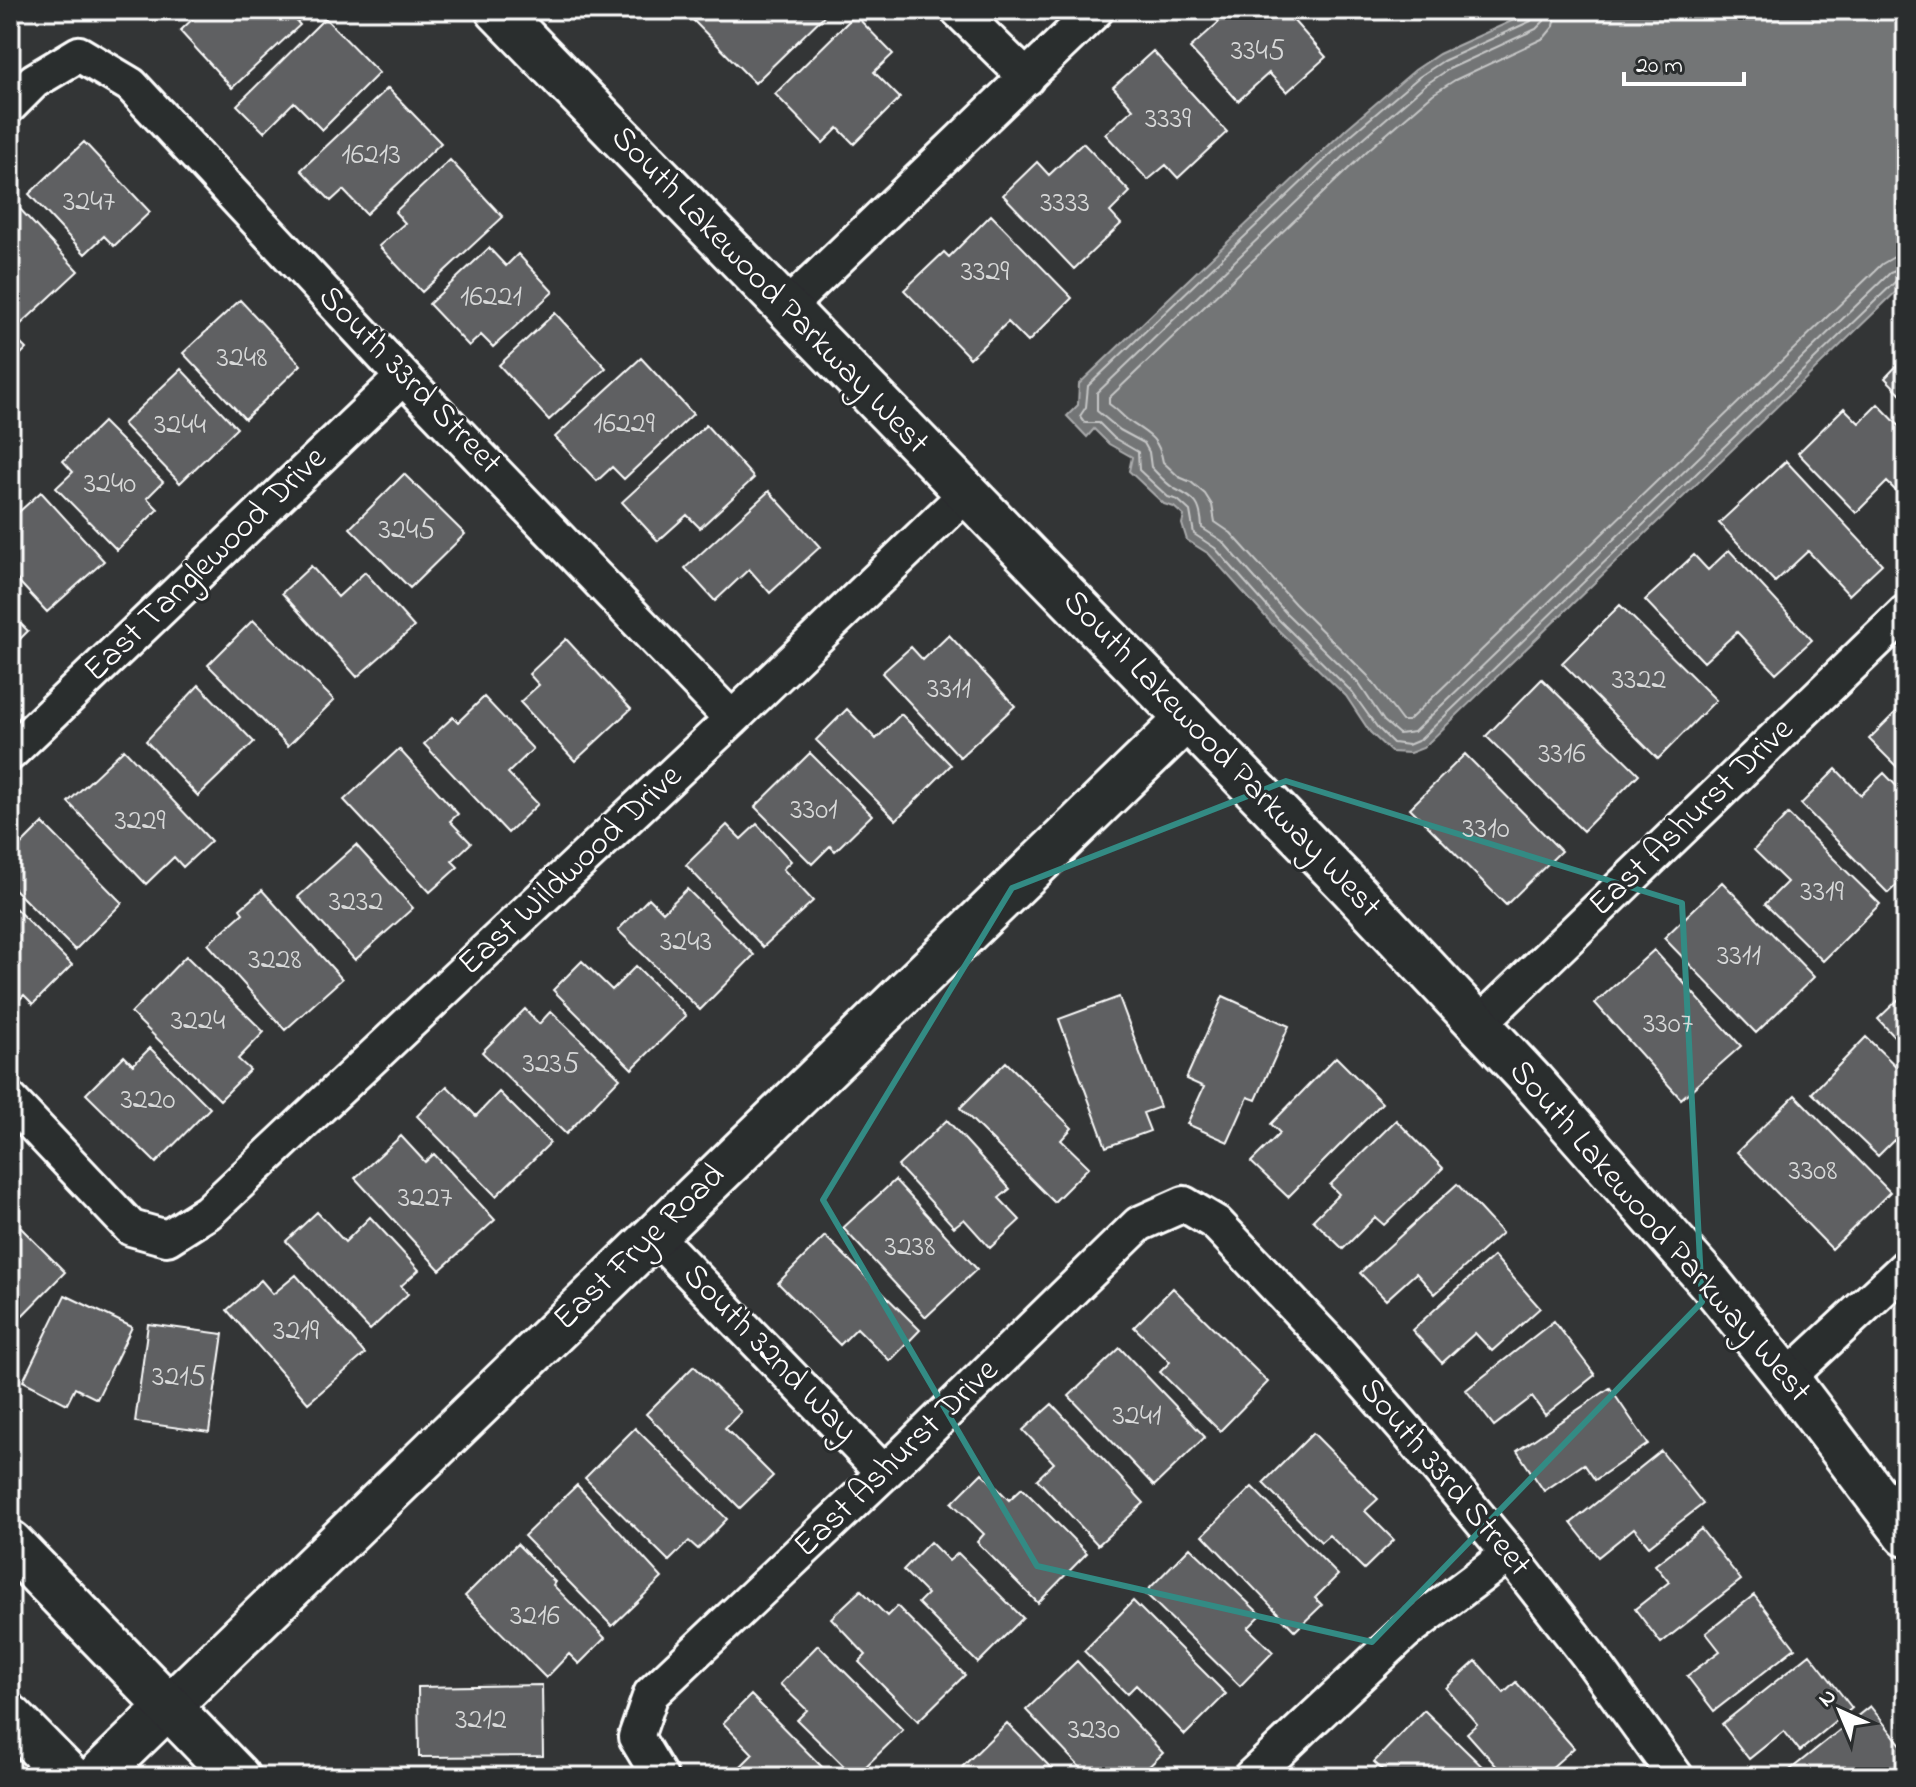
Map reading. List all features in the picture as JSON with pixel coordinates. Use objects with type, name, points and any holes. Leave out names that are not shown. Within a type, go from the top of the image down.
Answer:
[{"type":"main road","points":[[10,1543],[237,1777]]},
{"type":"main road","points":[[10,1717],[69,1777]]},
{"type":"street","name":"South Lakewood Parkway West","points":[[497,10],[1350,887],[1478,1025],[1632,1192],[1787,1378],[1906,1535]]},
{"type":"street","points":[[958,10],[1027,78]]},
{"type":"street","points":[[786,308],[1096,10]]},
{"type":"street","name":"South 33rd Street","points":[[10,105],[34,81],[79,54],[131,85],[403,377],[732,719]]},
{"type":"street","name":"East Tanglewood Drive","points":[[10,753],[403,377]]},
{"type":"street","name":"East Wildwood Drive","points":[[10,1100],[131,1228],[167,1238],[208,1212],[732,719],[966,494]]},
{"type":"street","name":"East Ashurst Drive","points":[[1478,1025],[1906,612]]},
{"type":"street","name":"East Frye Road","points":[[96,1777],[1186,720]]},
{"type":"street","name":"South 33rd Street","points":[[1184,1204],[1216,1223],[1339,1353],[1407,1431],[1588,1655],[1676,1777]]},
{"type":"street","name":"East Ashurst Drive","points":[[660,1777],[636,1737],[651,1694],[884,1473],[1139,1224],[1184,1204]]},
{"type":"street","name":"South 32nd Way","points":[[654,1235],[884,1473]]},
{"type":"street","points":[[1787,1378],[1906,1267]]},
{"type":"street","points":[[1251,1777],[1404,1633],[1509,1554]]},
{"type":"highlighted area","points":[[1286,781],[1682,903],[1702,1302],[1372,1642],[1037,1566],[823,1200],[1012,888]]},
{"type":"water","points":[[1536,10],[1906,10],[1906,282],[1423,748],[1410,753],[1391,752],[1370,732],[1346,696],[1273,625],[1209,554],[1187,540],[1182,524],[1184,516],[1174,507],[1164,504],[1129,471],[1132,457],[1109,444],[1094,429],[1087,437],[1067,416],[1078,405],[1079,384],[1347,128],[1415,70],[1439,54]]},
{"type":"building","points":[[202,10],[287,10],[300,25],[232,88],[180,31]]},
{"type":"building","points":[[683,10],[830,10],[755,83]]},
{"type":"building","points":[[1208,10],[1284,10],[1326,57],[1287,92],[1269,73],[1238,101],[1190,48],[1219,22]]},
{"type":"building","points":[[855,15],[893,54],[874,72],[900,98],[854,144],[838,128],[823,143],[775,94]]},
{"type":"building","points":[[325,18],[379,73],[322,130],[294,102],[264,132],[237,105]]},
{"type":"building","points":[[1153,51],[1227,132],[1178,178],[1166,165],[1148,180],[1105,134],[1133,109],[1113,87]]},
{"type":"building","points":[[388,88],[441,143],[366,214],[343,190],[331,201],[301,170]]},
{"type":"building","points":[[84,142],[150,212],[114,246],[104,236],[85,254],[29,194]]},
{"type":"building","points":[[1083,143],[1130,192],[1110,212],[1121,224],[1074,269],[1003,195],[1037,162],[1049,175]]},
{"type":"building","points":[[450,160],[503,217],[422,292],[379,246],[405,223],[395,212]]},
{"type":"building","points":[[19,208],[78,271],[21,324],[10,312],[10,216]]},
{"type":"building","points":[[991,215],[1072,298],[1028,342],[1008,322],[970,358],[904,290],[944,252],[949,257]]},
{"type":"building","points":[[489,248],[506,266],[518,254],[553,292],[493,347],[481,335],[469,346],[429,304]]},
{"type":"building","points":[[240,300],[301,365],[245,419],[183,353]]},
{"type":"building","points":[[555,313],[606,368],[549,420],[499,365]]},
{"type":"building","points":[[10,333],[26,349],[10,365]]},
{"type":"building","points":[[1906,356],[1906,399],[1885,378]]},
{"type":"building","points":[[641,358],[693,414],[624,479],[612,467],[597,481],[555,437]]},
{"type":"building","points":[[181,369],[237,428],[180,483],[123,424]]},
{"type":"building","points":[[1878,404],[1906,433],[1906,501],[1887,482],[1856,513],[1798,453],[1844,408],[1859,423]]},
{"type":"building","points":[[103,422],[163,482],[147,498],[158,509],[117,550],[56,488],[73,472],[63,461]]},
{"type":"building","points":[[706,425],[754,478],[700,528],[687,515],[658,541],[622,502]]},
{"type":"building","points":[[1786,461],[1882,564],[1849,595],[1808,551],[1775,582],[1719,523]]},
{"type":"building","points":[[404,474],[465,534],[410,588],[350,528]]},
{"type":"building","points":[[769,491],[820,547],[770,593],[749,569],[715,601],[685,568]]},
{"type":"building","points":[[41,492],[104,561],[47,612],[10,572],[10,520]]},
{"type":"building","points":[[1729,550],[1812,640],[1776,673],[1737,632],[1704,662],[1645,600],[1694,555],[1708,570]]},
{"type":"building","points":[[311,566],[338,597],[365,572],[414,627],[357,677],[282,593]]},
{"type":"building","points":[[1620,605],[1716,700],[1658,759],[1562,663]]},
{"type":"building","points":[[10,613],[28,631],[10,649]]},
{"type":"building","points":[[253,620],[334,700],[288,746],[208,665]]},
{"type":"building","points":[[949,635],[1015,706],[960,757],[882,673],[911,647],[923,660]]},
{"type":"building","points":[[566,639],[631,709],[575,761],[520,702],[539,685],[529,674]]},
{"type":"building","points":[[1542,679],[1639,774],[1583,831],[1486,736]]},
{"type":"building","points":[[199,685],[254,742],[198,796],[146,741]]},
{"type":"building","points":[[484,697],[533,749],[508,773],[538,804],[508,833],[424,744],[453,717],[458,722]]},
{"type":"building","points":[[1906,702],[1906,776],[1869,739]]},
{"type":"building","points":[[847,709],[876,739],[901,714],[951,765],[896,820],[816,740]]},
{"type":"building","points":[[124,749],[211,841],[183,867],[174,857],[146,884],[68,802]]},
{"type":"building","points":[[399,749],[458,814],[450,821],[471,843],[452,861],[458,867],[430,892],[344,800]]},
{"type":"building","points":[[810,753],[872,815],[835,851],[830,846],[812,864],[755,807]]},
{"type":"building","points":[[1465,754],[1561,851],[1506,905],[1410,808]]},
{"type":"building","points":[[1836,769],[1861,795],[1884,773],[1906,796],[1906,876],[1888,893],[1801,804]]},
{"type":"building","points":[[1788,814],[1880,904],[1823,961],[1765,904],[1787,882],[1754,850]]},
{"type":"building","points":[[43,823],[122,903],[75,950],[10,885],[10,856]]},
{"type":"building","points":[[757,824],[791,861],[783,869],[813,901],[763,947],[686,865],[727,825],[741,839]]},
{"type":"building","points":[[356,845],[413,908],[355,960],[298,897]]},
{"type":"building","points":[[1722,882],[1814,977],[1756,1033],[1664,938]]},
{"type":"building","points":[[687,889],[754,955],[700,1010],[618,930],[649,898],[663,912]]},
{"type":"building","points":[[262,890],[342,979],[285,1030],[208,944],[243,913],[240,909]]},
{"type":"building","points":[[10,903],[72,965],[33,1004],[24,995],[10,1009]]},
{"type":"building","points":[[1654,950],[1741,1046],[1681,1099],[1595,1003]]},
{"type":"building","points":[[186,956],[264,1032],[238,1059],[250,1070],[220,1100],[131,1013]]},
{"type":"building","points":[[582,961],[612,990],[636,966],[686,1016],[632,1069],[553,990]]},
{"type":"building","points":[[1906,992],[1906,1049],[1878,1019]]},
{"type":"building","points":[[1223,996],[1289,1026],[1256,1100],[1248,1097],[1228,1142],[1187,1124],[1204,1087],[1186,1079]]},
{"type":"building","points":[[1119,997],[1160,1107],[1143,1113],[1150,1131],[1106,1147],[1059,1019]]},
{"type":"building","points":[[525,1009],[539,1024],[551,1011],[620,1078],[566,1134],[482,1052]]},
{"type":"building","points":[[1866,1037],[1906,1076],[1906,1152],[1894,1140],[1878,1156],[1812,1093]]},
{"type":"building","points":[[150,1048],[210,1108],[156,1163],[86,1094],[124,1056],[133,1065]]},
{"type":"building","points":[[1336,1057],[1382,1103],[1288,1197],[1251,1162],[1280,1133],[1271,1124]]},
{"type":"building","points":[[1006,1062],[1072,1128],[1061,1140],[1089,1167],[1054,1202],[960,1108]]},
{"type":"building","points":[[447,1086],[476,1116],[499,1092],[550,1143],[496,1196],[417,1116]]},
{"type":"building","points":[[1795,1095],[1890,1192],[1832,1249],[1737,1152]]},
{"type":"building","points":[[947,1120],[1010,1189],[999,1198],[1020,1220],[990,1248],[964,1219],[954,1227],[898,1166]]},
{"type":"building","points":[[1396,1120],[1443,1168],[1384,1225],[1375,1217],[1343,1249],[1313,1220],[1339,1194],[1330,1185]]},
{"type":"building","points":[[401,1136],[425,1162],[434,1154],[495,1220],[440,1270],[355,1178]]},
{"type":"building","points":[[895,1180],[977,1269],[926,1317],[843,1228]]},
{"type":"building","points":[[1457,1184],[1502,1233],[1435,1294],[1416,1273],[1386,1300],[1360,1273]]},
{"type":"building","points":[[317,1212],[345,1242],[370,1217],[419,1270],[401,1286],[408,1294],[370,1330],[286,1241]]},
{"type":"building","points":[[13,1220],[65,1272],[10,1328],[10,1223]]},
{"type":"building","points":[[825,1236],[920,1330],[890,1361],[857,1328],[840,1345],[778,1283]]},
{"type":"building","points":[[1494,1256],[1540,1308],[1492,1351],[1475,1333],[1442,1363],[1412,1330]]},
{"type":"building","points":[[296,1275],[365,1354],[308,1403],[227,1310],[261,1280],[273,1294]]},
{"type":"building","points":[[1173,1288],[1268,1382],[1220,1431],[1160,1372],[1170,1362],[1134,1327]]},
{"type":"building","points":[[65,1295],[132,1327],[97,1399],[75,1388],[67,1404],[23,1381]]},
{"type":"building","points":[[1554,1321],[1595,1375],[1545,1415],[1532,1397],[1494,1426],[1466,1390]]},
{"type":"building","points":[[148,1324],[223,1334],[209,1432],[135,1422]]},
{"type":"building","points":[[1120,1348],[1205,1437],[1154,1486],[1069,1396]]},
{"type":"building","points":[[694,1366],[741,1412],[725,1428],[773,1476],[740,1508],[646,1414]]},
{"type":"building","points":[[1610,1388],[1648,1444],[1595,1480],[1584,1464],[1544,1491],[1517,1451]]},
{"type":"building","points":[[1052,1404],[1144,1503],[1098,1545],[1037,1479],[1054,1463],[1023,1430]]},
{"type":"building","points":[[635,1428],[727,1519],[698,1549],[689,1541],[669,1561],[585,1478]]},
{"type":"building","points":[[1313,1433],[1378,1499],[1365,1511],[1394,1540],[1364,1569],[1329,1535],[1321,1542],[1263,1483]]},
{"type":"building","points":[[1661,1451],[1703,1504],[1649,1546],[1634,1528],[1598,1557],[1571,1523]]},
{"type":"building","points":[[982,1473],[1009,1500],[1022,1488],[1087,1553],[1038,1603],[977,1542],[984,1534],[952,1503]]},
{"type":"building","points":[[577,1485],[662,1578],[612,1626],[524,1536]]},
{"type":"building","points":[[1252,1487],[1338,1575],[1315,1598],[1322,1605],[1295,1631],[1203,1535]]},
{"type":"building","points":[[1701,1529],[1741,1580],[1661,1643],[1635,1609],[1669,1582],[1655,1565]]},
{"type":"building","points":[[930,1542],[949,1561],[958,1553],[1023,1618],[978,1663],[918,1603],[927,1594],[903,1570]]},
{"type":"building","points":[[517,1544],[605,1638],[579,1664],[569,1654],[546,1678],[465,1596]]},
{"type":"building","points":[[1190,1547],[1261,1615],[1248,1628],[1273,1652],[1240,1686],[1145,1593]]},
{"type":"building","points":[[861,1590],[887,1616],[897,1606],[965,1675],[918,1721],[859,1662],[866,1655],[831,1618]]},
{"type":"building","points":[[1754,1595],[1795,1648],[1714,1711],[1687,1676],[1720,1651],[1706,1633]]},
{"type":"building","points":[[1133,1601],[1226,1694],[1185,1735],[1136,1685],[1127,1694],[1084,1651]]},
{"type":"building","points":[[818,1645],[903,1730],[855,1777],[797,1720],[807,1710],[780,1684]]},
{"type":"building","points":[[1810,1654],[1852,1708],[1800,1751],[1784,1731],[1749,1759],[1722,1724]]},
{"type":"building","points":[[1077,1661],[1163,1753],[1138,1777],[1089,1777],[1026,1710]]},
{"type":"building","points":[[1476,1661],[1504,1693],[1516,1682],[1574,1748],[1541,1777],[1506,1777],[1467,1733],[1477,1724],[1446,1688]]},
{"type":"building","points":[[542,1685],[543,1756],[419,1757],[418,1687]]},
{"type":"building","points":[[751,1695],[832,1777],[740,1777],[735,1772],[753,1754],[723,1723]]},
{"type":"building","points":[[1870,1706],[1906,1751],[1906,1772],[1900,1777],[1781,1777]]},
{"type":"building","points":[[1424,1710],[1493,1777],[1390,1777],[1374,1762]]},
{"type":"building","points":[[1007,1723],[1060,1777],[972,1777],[962,1767]]}]
